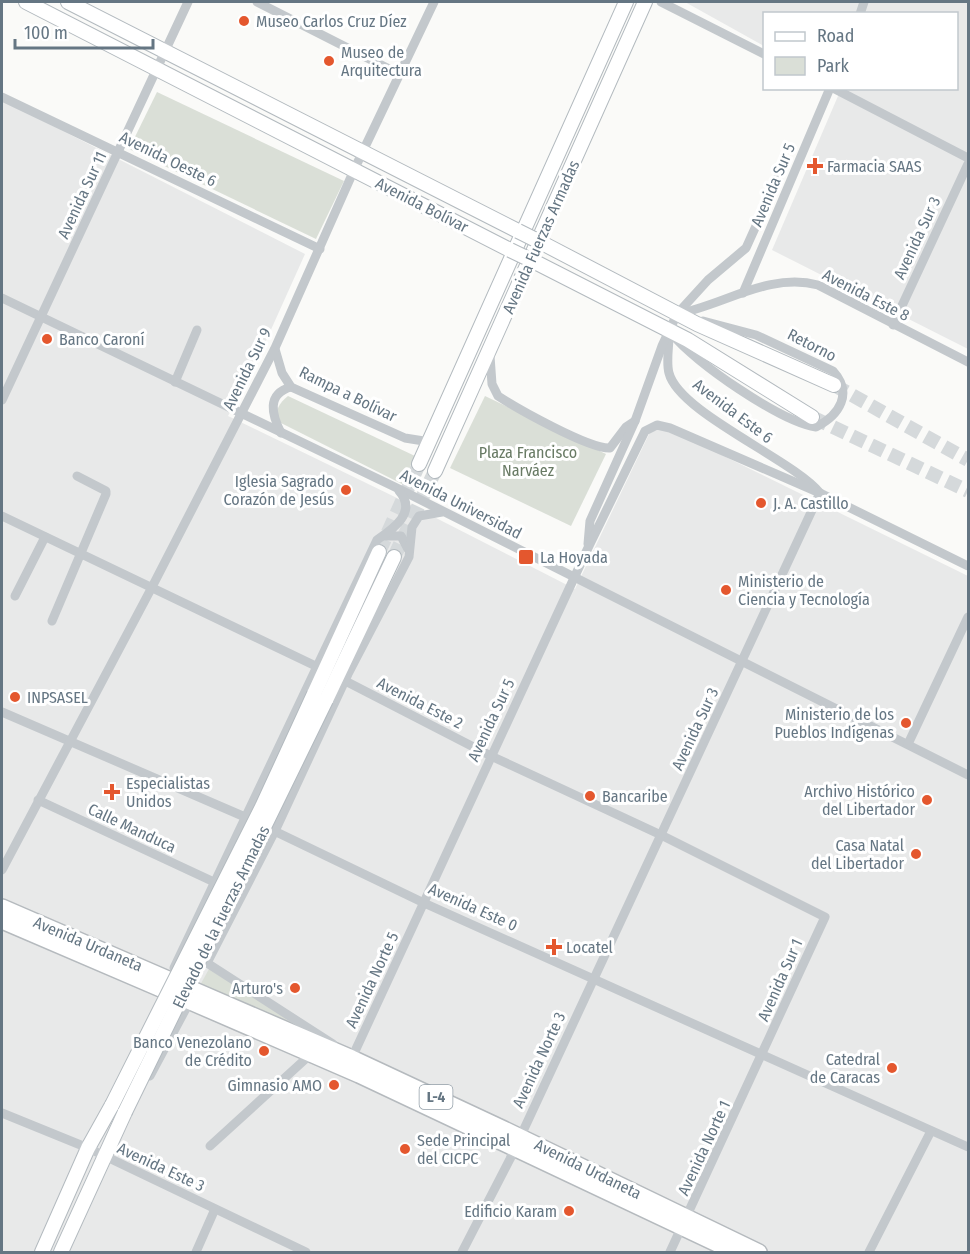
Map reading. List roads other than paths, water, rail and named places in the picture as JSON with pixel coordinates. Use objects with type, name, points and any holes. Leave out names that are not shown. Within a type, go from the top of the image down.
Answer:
[{"type":"main road","name":"Avenida Bolívar","points":[[26,2],[669,330],[812,417]]},
{"type":"main road","name":"Avenida Bolívar","points":[[68,2],[677,314],[834,385]]},
{"type":"main road","name":"Avenida Fuerzas Armadas","points":[[419,464],[626,2]]},
{"type":"main road","name":"Avenida Fuerzas Armadas","points":[[435,471],[491,351],[645,2]]},
{"type":"main road","points":[[331,673],[378,546]]},
{"type":"main road","points":[[321,695],[394,557]]},
{"type":"main road","name":"Elevado de la Fuerzas Armadas","points":[[88,1148],[118,1109],[331,673]]},
{"type":"main road","name":"Avenida Urdaneta","points":[[2,907],[311,1054],[349,1064]]},
{"type":"main road","name":"Avenida Urdaneta","points":[[2,921],[176,989],[349,1064],[685,1222],[759,1252]]},
{"type":"main road","name":"Elevado de la Fuerzas Armadas","points":[[106,1157],[118,1109]]},
{"type":"main road","points":[[42,1252],[88,1148]]},
{"type":"main road","points":[[61,1252],[106,1157]]},
{"type":"main road","name":"Avenida Urdaneta","points":[[685,1222],[734,1252]]},
{"type":"street","name":"Avenida Sur 11","points":[[2,400],[188,2]]},
{"type":"street","points":[[257,2],[399,74]]},
{"type":"street","name":"Avenida Sur 9","points":[[2,870],[68,742],[152,589],[242,414],[320,249],[362,152],[434,2]]},
{"type":"street","points":[[661,2],[763,53]]},
{"type":"street","name":"Avenida Sur 5","points":[[743,292],[830,90]]},
{"type":"street","points":[[835,90],[969,158]]},
{"type":"street","name":"Avenida Oeste 6","points":[[2,97],[320,249]]},
{"type":"street","name":"Avenida Sur 3","points":[[893,325],[969,164]]},
{"type":"street","name":"Avenida Sur 5","points":[[587,550],[590,521],[635,421],[677,314],[708,280],[746,248],[779,175]]},
{"type":"street","name":"Avenida Este 8","points":[[677,314],[704,309],[743,292],[777,282],[803,281],[818,285],[969,362]]},
{"type":"street","name":"Avenida Universidad","points":[[2,298],[389,484],[969,775]]},
{"type":"street","name":"Retorno","points":[[669,330],[692,355],[734,385],[795,421],[816,427],[829,421],[842,402],[844,392],[841,379],[819,362],[756,335],[677,314]]},
{"type":"street","points":[[175,382],[197,330]]},
{"type":"street","name":"Avenida Este 6","points":[[669,330],[669,375],[682,392],[753,447],[812,484],[820,493]]},
{"type":"street","name":"Rampa a Bolívar","points":[[274,348],[282,373],[291,387],[405,438],[430,442]]},
{"type":"street","points":[[491,351],[490,375],[498,396],[575,437],[598,447],[610,448],[626,427],[635,421]]},
{"type":"street","points":[[281,433],[274,416],[273,404],[279,393],[291,387]]},
{"type":"street","name":"Avenida Este 6","points":[[650,427],[657,425],[670,428],[820,493],[969,566]]},
{"type":"street","name":"Avenida Sur 5","points":[[424,903],[587,550],[645,431],[650,427]]},
{"type":"street","points":[[52,621],[106,494],[106,491],[77,476]]},
{"type":"street","points":[[389,484],[401,492],[404,499],[404,517],[378,546],[329,642],[331,673],[359,657],[409,557],[410,535],[415,521],[427,514],[444,512]]},
{"type":"street","name":"Avenida Sur 3","points":[[593,976],[744,661],[820,493]]},
{"type":"street","name":"Avenida Este 2","points":[[2,516],[331,673],[491,756],[661,835],[825,916]]},
{"type":"street","points":[[378,546],[393,534],[401,536],[407,543],[409,557]]},
{"type":"street","points":[[15,596],[45,537]]},
{"type":"street","points":[[908,744],[969,617]]},
{"type":"street","points":[[106,1157],[176,989],[214,882],[245,817],[321,695]]},
{"type":"street","points":[[321,695],[275,831],[207,963],[346,1052],[349,1064]]},
{"type":"street","name":"Avenida Este 0","points":[[2,712],[245,817],[424,903],[593,976],[969,1147]]},
{"type":"street","name":"Calle Manduca","points":[[38,800],[214,882]]},
{"type":"street","name":"Avenida Norte 5","points":[[349,1064],[424,903]]},
{"type":"street","name":"Avenida Sur 1","points":[[763,1055],[825,916]]},
{"type":"street","name":"Avenida Norte 3","points":[[462,1252],[518,1142],[593,976]]},
{"type":"street","points":[[88,1148],[107,1102],[176,989]]},
{"type":"street","points":[[210,1146],[311,1054]]},
{"type":"street","name":"Avenida Norte 1","points":[[670,1252],[763,1055]]},
{"type":"street","name":"Avenida Este 3","points":[[2,1113],[88,1148],[306,1252]]},
{"type":"street","points":[[869,1252],[931,1131]]},
{"type":"street","points":[[196,1252],[215,1209]]},
{"type":"tunnel","points":[[834,385],[968,460]]},
{"type":"tunnel","points":[[814,418],[968,491]]},
{"type":"tunnel","points":[[379,552],[419,464]]},
{"type":"tunnel","points":[[394,557],[435,471]]},
{"type":"place","name":"Museo Carlos Cruz Díez","points":[[244,21]]},
{"type":"place","name":"Museo de Arquitectura","points":[[329,61]]},
{"type":"place","name":"Farmacia SAAS","points":[[815,166]]},
{"type":"place","name":"Banco Caroní","points":[[47,339]]},
{"type":"place","name":"Iglesia Sagrado Corazón de Jesús","points":[[346,490]]},
{"type":"place","name":"J. A. Castillo","points":[[761,503]]},
{"type":"place","name":"La Hoyada","points":[[526,557]]},
{"type":"place","name":"Ministerio de Ciencia y Tecnología","points":[[726,590]]},
{"type":"place","name":"INPSASEL","points":[[15,697]]},
{"type":"place","name":"Ministerio de los Pueblos Indígenas","points":[[906,723]]},
{"type":"place","name":"Especialistas Unidos","points":[[112,792]]},
{"type":"place","name":"Bancaribe","points":[[590,796]]},
{"type":"place","name":"Archivo Histórico del Libertador","points":[[927,800]]},
{"type":"place","name":"Casa Natal del Libertador","points":[[916,854]]},
{"type":"place","name":"Locatel","points":[[554,947]]},
{"type":"place","name":"Arturo's","points":[[295,988]]},
{"type":"place","name":"Banco Venezolano de Crédito","points":[[264,1051]]},
{"type":"place","name":"Catedral de Caracas","points":[[892,1068]]},
{"type":"place","name":"Gimnasio AMO","points":[[334,1085]]},
{"type":"place","name":"Sede Principal del CICPC","points":[[405,1149]]},
{"type":"place","name":"Edificio Karam","points":[[569,1211]]},
{"type":"park label","name":"Plaza Francisco Narváez","points":[[528,461]]}]
